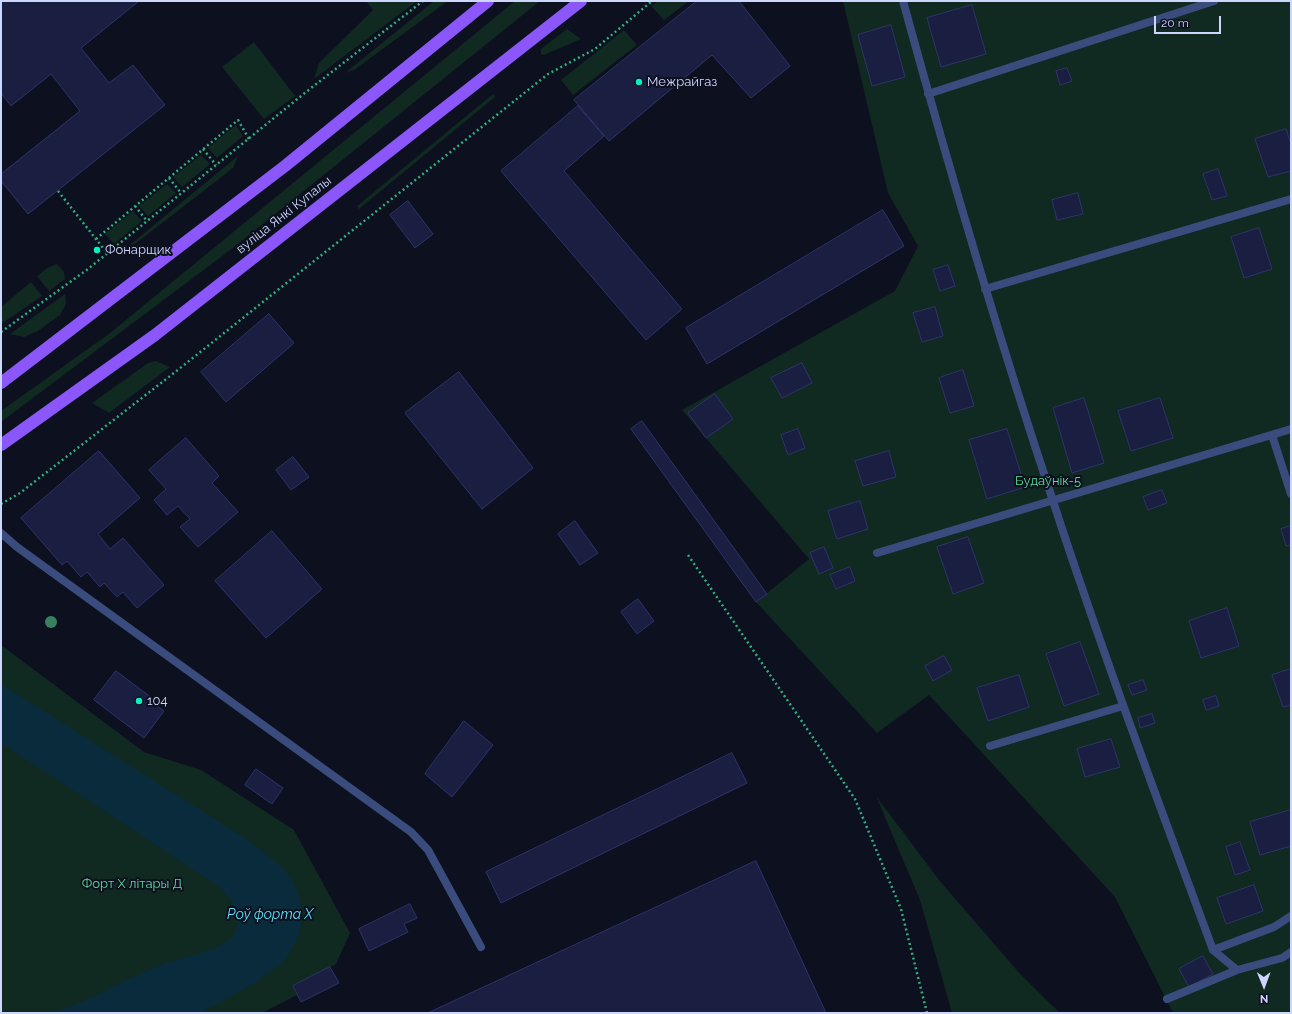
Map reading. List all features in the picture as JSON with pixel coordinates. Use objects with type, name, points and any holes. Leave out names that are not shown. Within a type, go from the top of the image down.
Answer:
[{"type":"main road","points":[[1,383],[285,166],[488,1]]},
{"type":"main road","name":"вуліца Янкі Купалы","points":[[1,445],[154,335],[581,1]]},
{"type":"lane","points":[[903,1],[928,94],[985,289],[1053,502],[1123,706],[1214,950],[1237,970]]},
{"type":"lane","points":[[928,94],[1214,1]]},
{"type":"lane","points":[[985,289],[1291,199]]},
{"type":"lane","points":[[877,553],[1053,502],[1291,429]]},
{"type":"lane","points":[[1272,435],[1291,494]]},
{"type":"lane","points":[[1,533],[16,547],[411,832],[428,850],[482,947]]},
{"type":"lane","points":[[990,746],[1123,706]]},
{"type":"lane","points":[[1214,950],[1274,927],[1291,916]]},
{"type":"lane","points":[[1167,999],[1237,970],[1282,958],[1291,952]]},
{"type":"path","points":[[1,332],[147,221],[249,138],[423,1]]},
{"type":"path","points":[[1,504],[20,493],[179,369],[548,74],[595,49],[652,1]]},
{"type":"path","points":[[96,239],[238,120],[249,138]]},
{"type":"path","points":[[203,149],[216,165]]},
{"type":"path","points":[[169,178],[181,193]]},
{"type":"path","points":[[58,191],[107,252]]},
{"type":"path","points":[[135,206],[147,221]]},
{"type":"path","points":[[688,555],[855,799],[901,909],[927,1013]]},
{"type":"green space","points":[[366,1],[417,1],[314,79],[319,63],[373,10]]},
{"type":"green space","points":[[434,1],[448,1],[354,70],[345,73]]},
{"type":"green space","points":[[515,1],[540,1],[233,248],[1,422],[1,411],[110,333]]},
{"type":"green space","points":[[658,1],[689,1],[664,20],[651,6]]},
{"type":"green space","name":"Будаўнік-5","points":[[843,1],[1291,1],[1291,1013],[1175,1013],[1172,1011],[1115,897],[929,695],[877,733],[756,602],[809,559],[682,410],[895,291],[918,246],[888,193]]},
{"type":"green space","points":[[567,29],[581,39],[544,55],[541,54],[541,49]]},
{"type":"green space","points":[[624,30],[637,45],[573,95],[561,80]]},
{"type":"green space","points":[[254,42],[295,96],[264,119],[222,67]]},
{"type":"green space","points":[[493,94],[495,97],[359,209],[357,206]]},
{"type":"green space","points":[[236,125],[243,136],[217,158],[208,148]]},
{"type":"green space","points":[[201,155],[210,164],[182,187],[173,177]]},
{"type":"green space","points":[[238,156],[233,168],[139,241],[121,252]]},
{"type":"green space","points":[[167,184],[176,193],[148,216],[139,206]]},
{"type":"green space","points":[[133,211],[142,221],[114,244],[105,234]]},
{"type":"green space","points":[[57,264],[64,272],[65,279],[49,291],[37,276],[47,268]]},
{"type":"green space","points":[[31,282],[42,296],[1,324],[1,307]]},
{"type":"green space","points":[[65,294],[66,304],[60,315],[38,331],[24,337],[10,334]]},
{"type":"green space","points":[[156,361],[170,367],[109,413],[92,403],[148,363]]},
{"type":"green space","name":"Форт X літары Д","points":[[1,645],[144,752],[201,770],[294,830],[350,933],[336,964],[293,986],[297,995],[262,1013],[1,1013]]},
{"type":"green space","points":[[876,796],[939,880],[1021,975],[1060,1013],[952,1013],[920,900]]},
{"type":"water","name":"Роў форта Х","points":[[1,684],[251,842],[284,869],[293,882],[300,898],[302,916],[299,935],[291,951],[280,965],[255,983],[200,1013],[54,1013],[156,967],[219,946],[232,936],[238,922],[237,915],[236,909],[232,902],[218,886],[1,743]]},
{"type":"building","points":[[1,1],[139,1],[81,48],[109,83],[133,65],[165,105],[28,214],[1,181],[1,174],[80,111],[51,74],[11,106],[1,93]]},
{"type":"building","name":"Межрайгаз","points":[[697,1],[739,1],[790,66],[751,98],[712,55],[609,141],[574,100]]},
{"type":"building","points":[[972,5],[986,54],[941,67],[927,18]]},
{"type":"building","points":[[891,25],[905,77],[872,86],[858,35]]},
{"type":"building","points":[[1067,68],[1072,81],[1060,85],[1056,71]]},
{"type":"building","points":[[578,106],[604,136],[564,171],[682,309],[646,340],[501,171]]},
{"type":"building","points":[[1286,129],[1291,144],[1291,171],[1268,177],[1255,139]]},
{"type":"building","points":[[1218,169],[1227,196],[1212,200],[1203,174]]},
{"type":"building","points":[[1078,193],[1083,214],[1057,220],[1052,200]]},
{"type":"building","points":[[408,201],[433,234],[415,248],[390,215]]},
{"type":"building","points":[[883,210],[904,246],[707,364],[686,328]]},
{"type":"building","points":[[1259,228],[1272,269],[1244,278],[1231,237]]},
{"type":"building","points":[[948,265],[955,286],[940,291],[933,270]]},
{"type":"building","points":[[935,307],[943,336],[922,342],[913,313]]},
{"type":"building","points":[[269,314],[294,343],[226,402],[201,372]]},
{"type":"building","points":[[802,363],[812,383],[782,398],[771,378]]},
{"type":"building","points":[[963,370],[974,406],[950,413],[939,378]]},
{"type":"building","points":[[459,372],[533,468],[482,509],[405,413]]},
{"type":"building","points":[[715,394],[733,419],[706,438],[688,413]]},
{"type":"building","points":[[1084,398],[1104,463],[1072,473],[1053,408]]},
{"type":"building","points":[[1160,398],[1173,438],[1131,451],[1118,411]]},
{"type":"building","points":[[642,421],[767,594],[756,602],[631,429]]},
{"type":"building","points":[[798,429],[805,448],[788,455],[781,435]]},
{"type":"building","points":[[1007,429],[1025,487],[987,499],[969,440]]},
{"type":"building","points":[[186,438],[219,476],[212,483],[238,512],[198,547],[180,527],[190,519],[178,506],[167,515],[154,500],[166,489],[149,470]]},
{"type":"building","points":[[99,451],[140,498],[98,534],[110,549],[123,538],[164,585],[137,608],[123,592],[117,597],[104,583],[100,587],[87,572],[81,577],[67,561],[62,565],[21,518]]},
{"type":"building","points":[[889,451],[896,477],[863,486],[855,461]]},
{"type":"building","points":[[293,457],[309,477],[291,490],[276,470]]},
{"type":"building","points":[[1162,490],[1167,503],[1148,510],[1143,497]]},
{"type":"building","points":[[860,501],[868,529],[837,539],[828,511]]},
{"type":"building","points":[[575,521],[598,553],[580,565],[558,534]]},
{"type":"building","points":[[1291,526],[1291,545],[1286,546],[1281,529]]},
{"type":"building","points":[[272,531],[322,589],[266,638],[215,581]]},
{"type":"building","points":[[968,537],[984,583],[953,594],[937,547]]},
{"type":"building","points":[[824,547],[833,568],[819,574],[810,553]]},
{"type":"building","points":[[850,567],[855,581],[836,589],[830,575]]},
{"type":"building","points":[[638,599],[654,621],[637,634],[621,612]]},
{"type":"building","points":[[1227,608],[1239,646],[1201,658],[1189,621]]},
{"type":"building","points":[[1080,642],[1099,694],[1064,706],[1046,654]]},
{"type":"building","points":[[944,656],[952,670],[933,681],[925,666]]},
{"type":"building","points":[[1291,669],[1291,705],[1283,707],[1272,675]]},
{"type":"building","points":[[116,671],[152,698],[150,701],[164,711],[144,738],[94,700]]},
{"type":"building","points":[[1019,675],[1029,707],[988,721],[977,688]]},
{"type":"building","points":[[1143,680],[1147,690],[1132,695],[1128,685]]},
{"type":"building","points":[[1216,696],[1219,706],[1206,710],[1203,700]]},
{"type":"building","points":[[1152,714],[1155,723],[1140,728],[1138,718]]},
{"type":"building","points":[[464,721],[493,745],[452,797],[425,774]]},
{"type":"building","points":[[1111,739],[1120,767],[1085,777],[1077,749]]},
{"type":"building","points":[[732,753],[747,783],[501,903],[486,872]]},
{"type":"building","points":[[256,769],[283,788],[272,804],[245,785]]},
{"type":"building","points":[[1291,810],[1291,846],[1260,855],[1250,822]]},
{"type":"building","points":[[1240,842],[1250,870],[1235,875],[1226,847]]},
{"type":"building","points":[[756,861],[826,1013],[428,1013]]},
{"type":"building","points":[[1254,885],[1263,911],[1226,924],[1217,898]]},
{"type":"building","points":[[410,904],[417,918],[404,924],[408,932],[369,951],[359,929]]},
{"type":"building","points":[[1203,956],[1213,974],[1189,987],[1179,969]]},
{"type":"building","points":[[330,967],[339,983],[301,1002],[293,986]]},
{"type":"place","name":"Межрайгаз","points":[[639,82]]},
{"type":"place","name":"Фонарщик","points":[[97,250]]},
{"type":"place","name":"104","points":[[139,701]]}]
